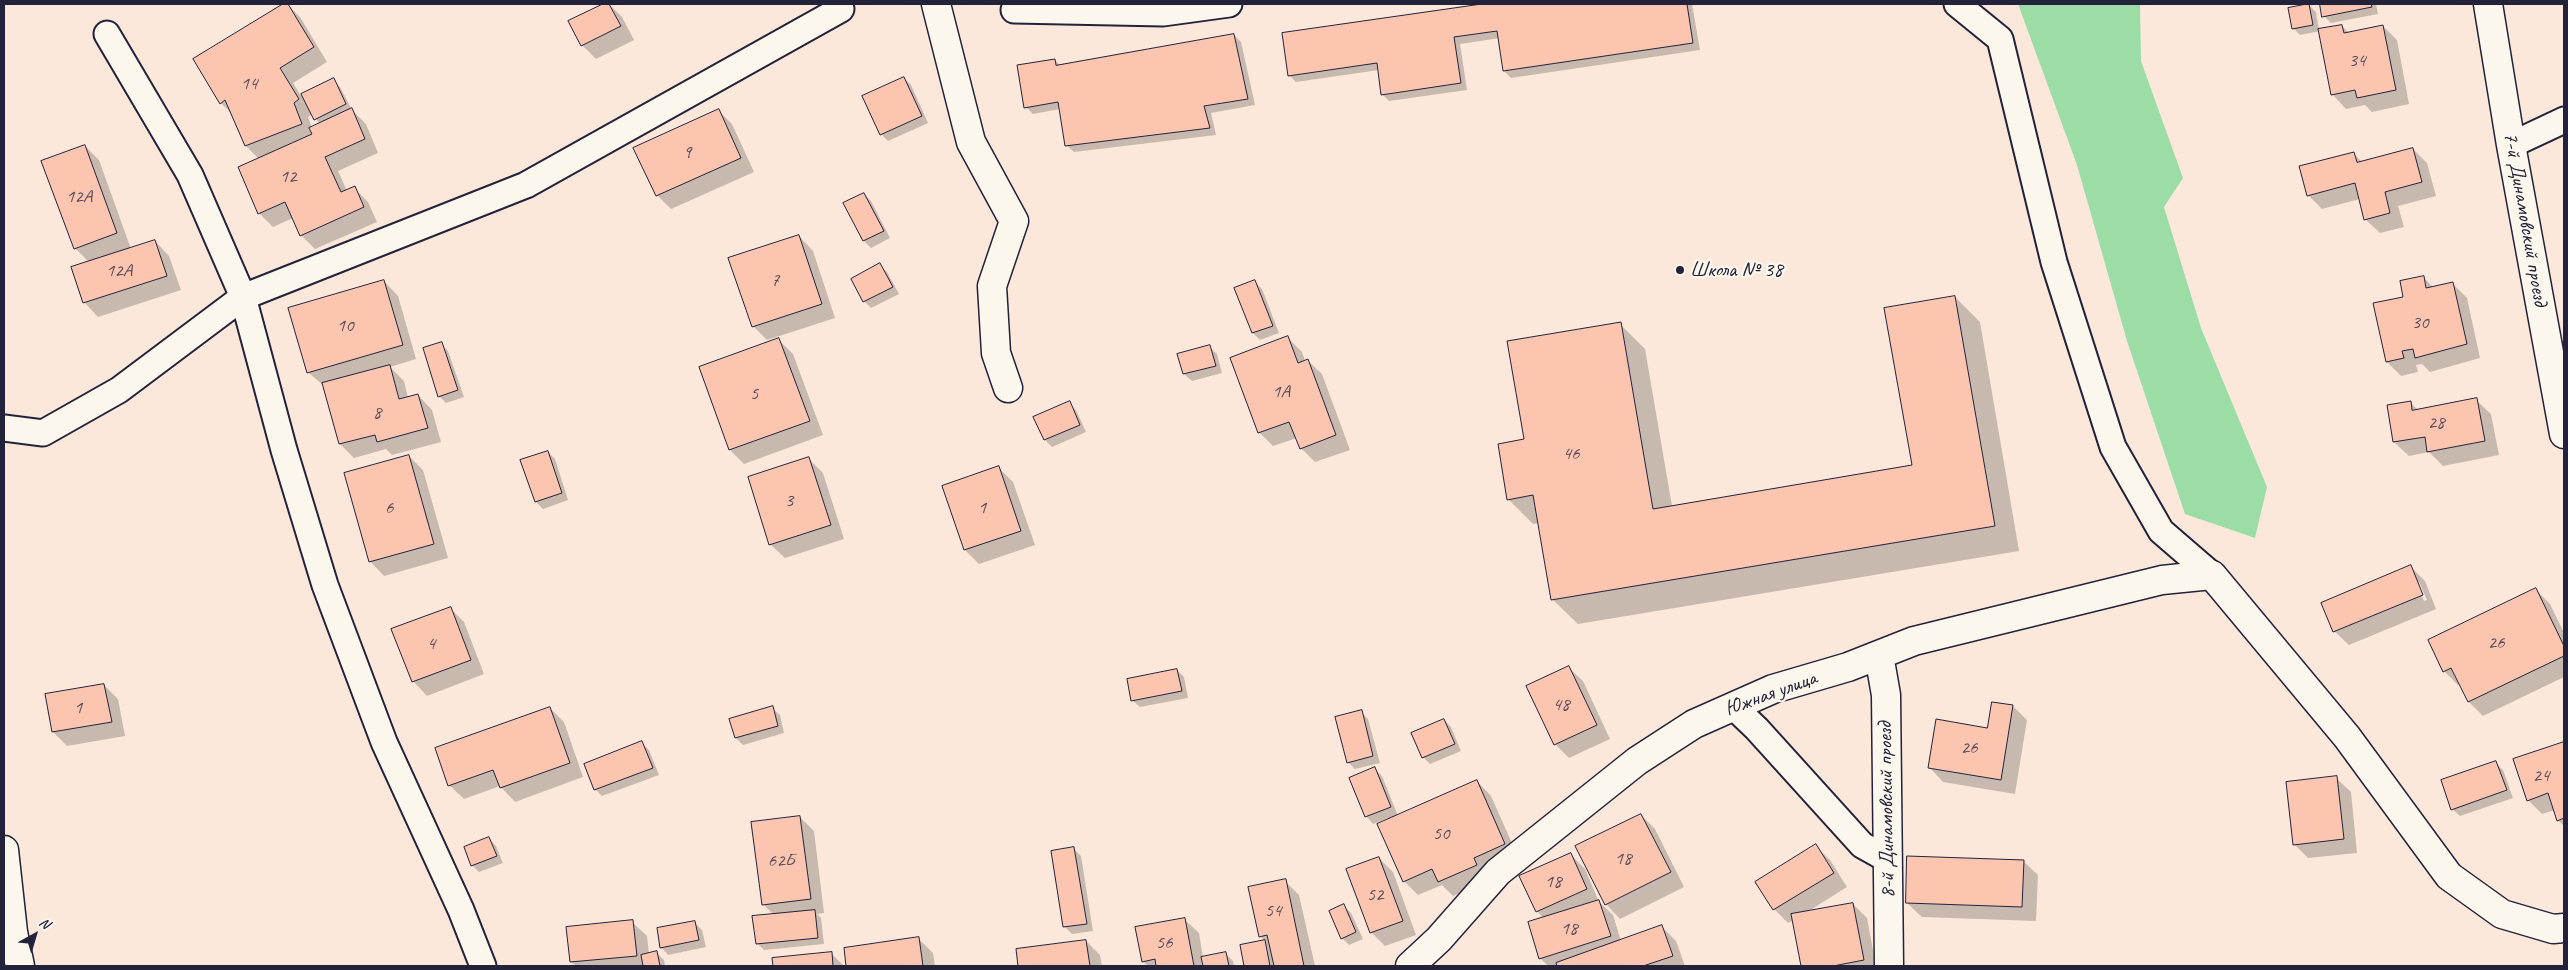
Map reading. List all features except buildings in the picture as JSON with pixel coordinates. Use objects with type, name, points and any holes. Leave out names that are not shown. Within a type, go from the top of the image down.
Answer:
[{"type":"street","points":[[936,4],[971,142],[1014,221],[992,286],[996,353],[1008,388]]},
{"type":"street","name":"7-й Динамовский проезд","points":[[2488,4],[2511,145],[2564,434]]},
{"type":"street","points":[[2212,575],[2347,737],[2449,876],[2502,914],[2553,929],[2564,928]]},
{"type":"street","name":"Южная улица","points":[[1410,966],[1506,866],[1637,761],[1694,724],[1773,689],[1848,668],[1914,641],[2162,580],[2212,575]]},
{"type":"street","name":"8-й Динамовский проезд","points":[[1879,654],[1886,695],[1889,966]]},
{"type":"street","points":[[4,850],[8,932],[20,966]]},
{"type":"lane","points":[[4,428],[42,433],[119,390],[243,297],[526,185],[841,9],[840,4]]},
{"type":"lane","points":[[1014,10],[1163,13],[1229,4]]},
{"type":"lane","points":[[1957,4],[2000,39],[2054,262],[2113,447],[2161,530],[2212,575]]},
{"type":"lane","points":[[107,34],[190,175],[243,297],[284,450],[325,585],[384,742],[461,910],[483,966]]},
{"type":"lane","points":[[2511,145],[2564,120]]},
{"type":"lane","points":[[1733,706],[1757,729],[1862,845],[1887,860]]},
{"type":"green space","points":[[2018,4],[2140,4],[2141,61],[2183,178],[2164,207],[2201,328],[2267,487],[2255,538],[2185,514],[2127,341],[2077,165]]},
{"type":"place","name":"Школа № 38","points":[[1680,270]]}]
